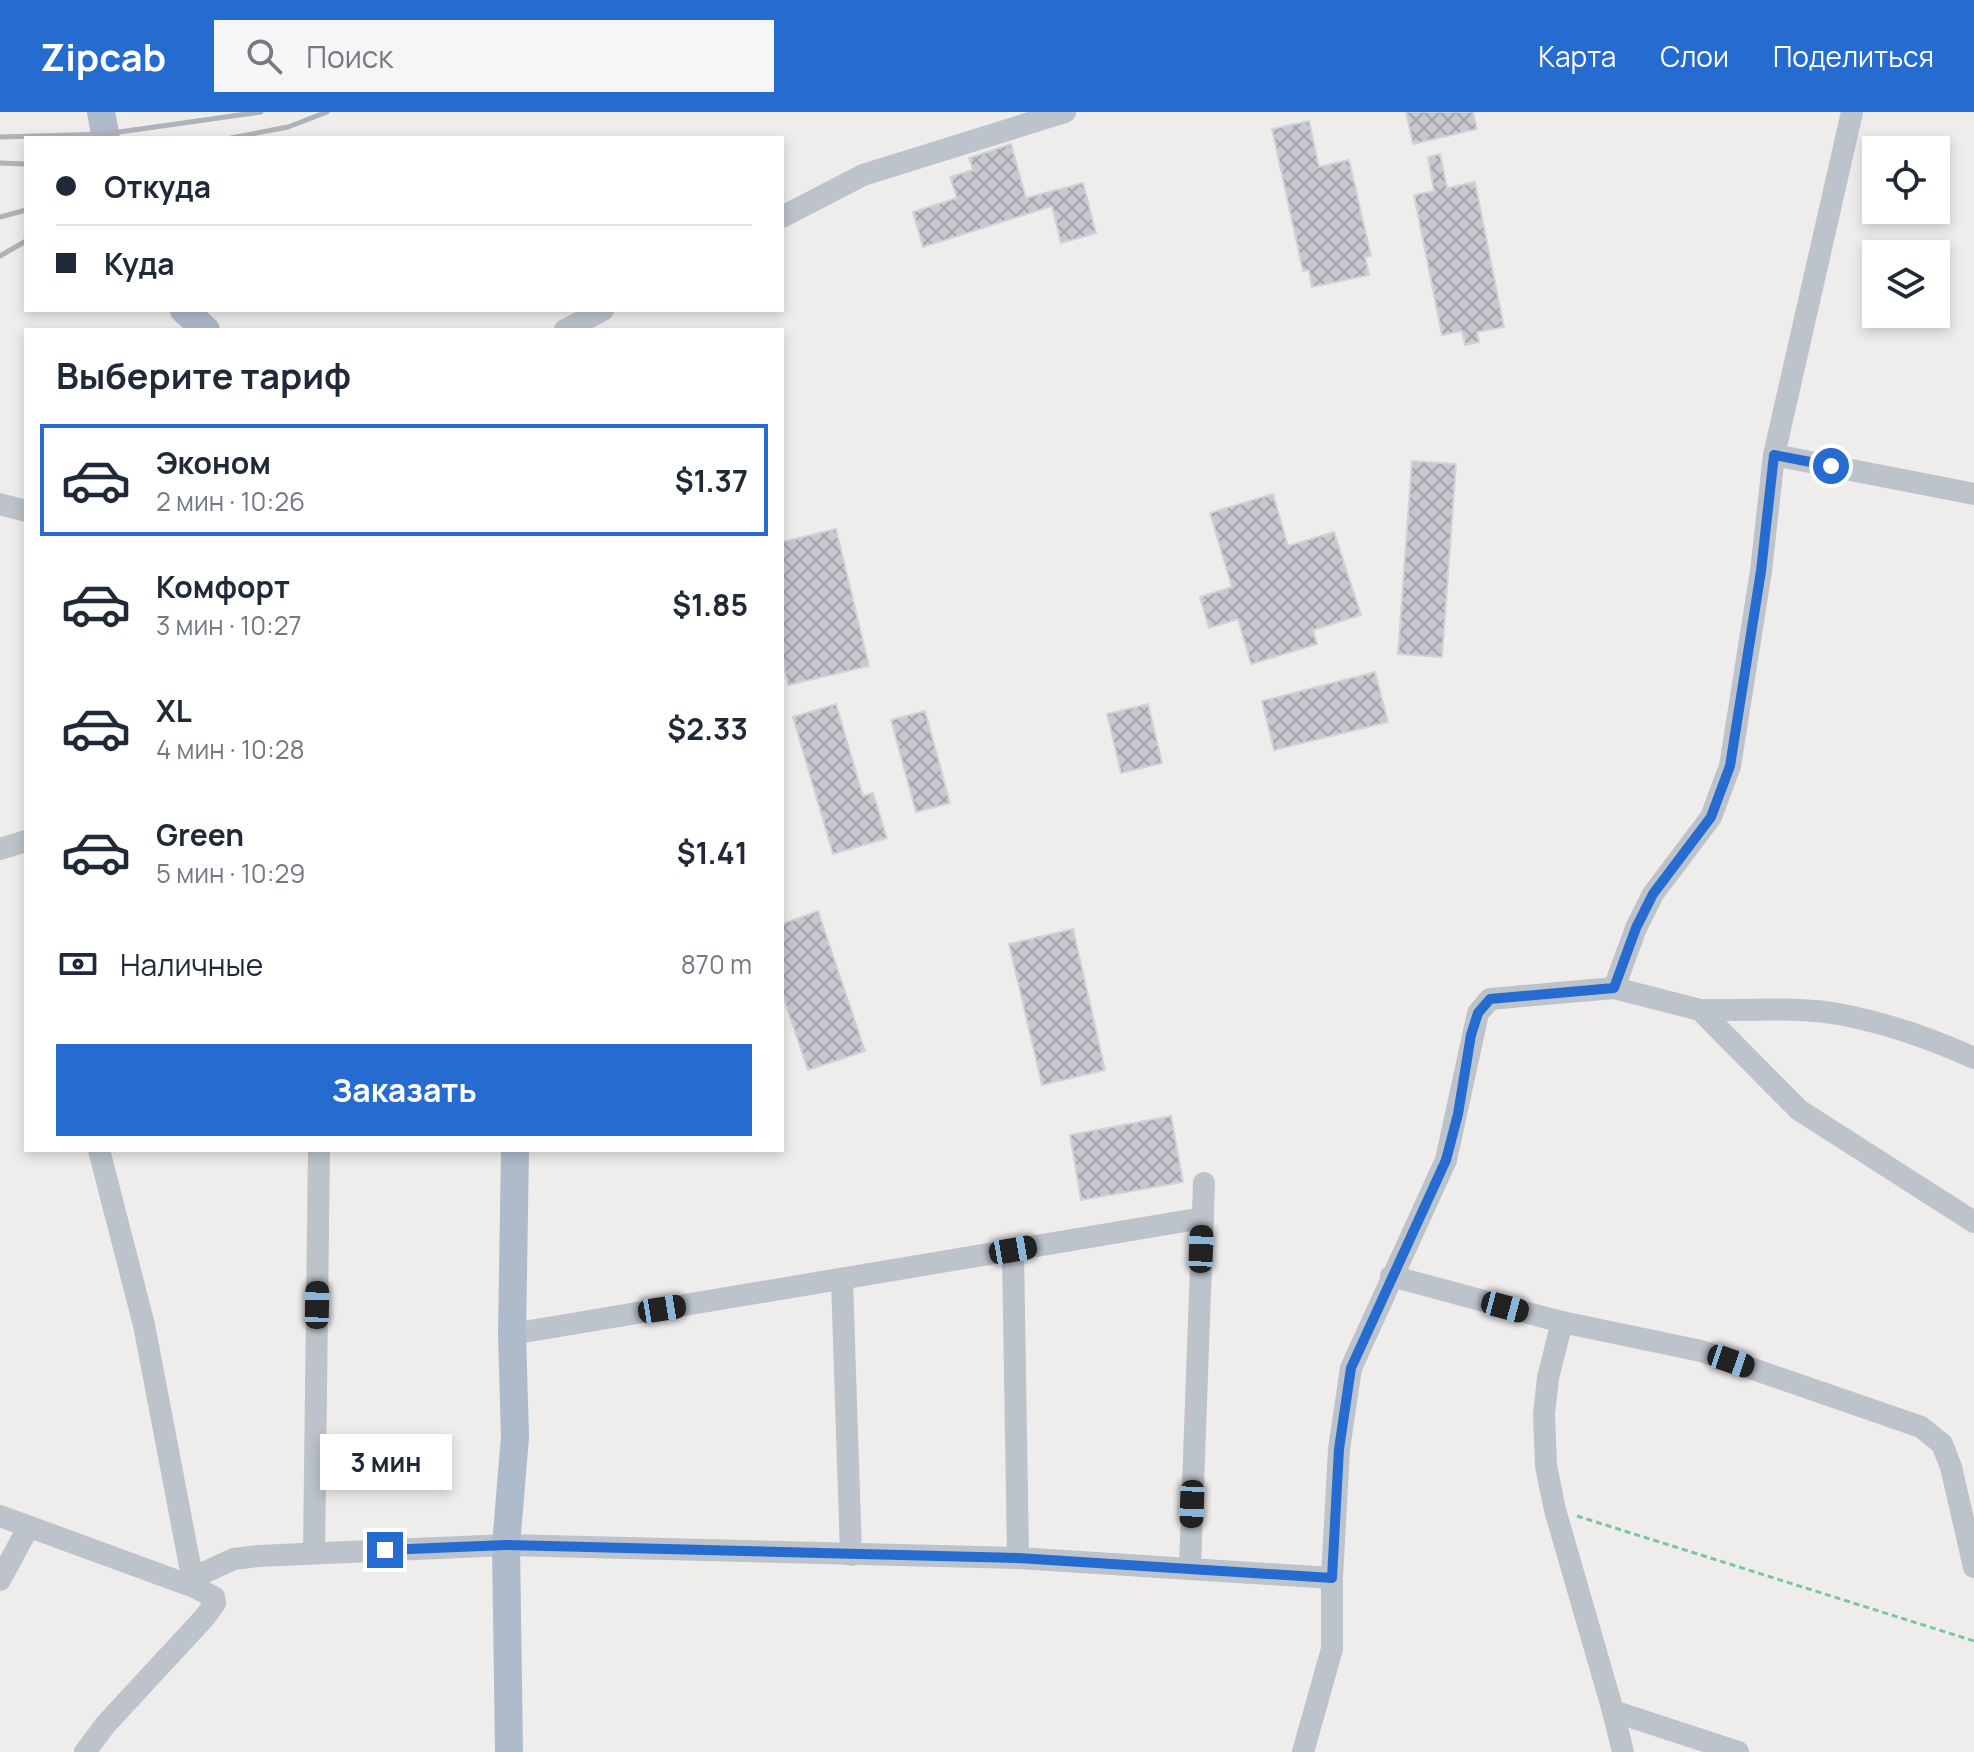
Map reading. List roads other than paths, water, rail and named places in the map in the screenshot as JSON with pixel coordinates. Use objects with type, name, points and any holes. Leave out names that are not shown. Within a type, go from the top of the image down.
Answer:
[{"type":"main road","points":[[101,112],[106,136]]},
{"type":"main road","points":[[186,312],[204,328]]},
{"type":"main road","points":[[509,1752],[506,1545],[515,1437],[512,1334],[515,1152]]},
{"type":"street","points":[[784,216],[863,175],[1065,112]]},
{"type":"street","points":[[1614,988],[1641,916],[1653,894],[1711,817],[1730,766],[1761,571],[1774,455],[1852,112]]},
{"type":"street","points":[[569,328],[599,312]]},
{"type":"street","points":[[1774,455],[1974,494]]},
{"type":"street","points":[[0,504],[24,510]]},
{"type":"street","points":[[0,832],[20,844]]},
{"type":"street","points":[[1303,1752],[1332,1649],[1332,1578],[1339,1449],[1351,1368],[1446,1160],[1458,1114],[1471,1035],[1478,1013],[1490,999],[1614,988],[1700,1010],[1842,1015],[1928,1038],[1974,1058]]},
{"type":"street","points":[[1700,1010],[1799,1110],[1974,1222]]},
{"type":"street","points":[[100,1152],[144,1325],[193,1582]]},
{"type":"street","points":[[314,1552],[319,1152]]},
{"type":"street","points":[[1190,1567],[1204,1183]]},
{"type":"street","points":[[512,1334],[1203,1218]]},
{"type":"street","points":[[1013,1250],[1018,1558]]},
{"type":"street","points":[[1391,1276],[1562,1322],[1701,1351],[1921,1427],[1942,1444],[1951,1467],[1974,1567]]},
{"type":"street","points":[[842,1280],[851,1555]]},
{"type":"street","points":[[1562,1322],[1548,1378],[1544,1414],[1546,1466],[1555,1510],[1623,1752]]},
{"type":"street","points":[[0,1516],[193,1582],[214,1597],[213,1608],[106,1724],[85,1752]]},
{"type":"street","points":[[0,1580],[28,1528]]},
{"type":"street","points":[[193,1582],[234,1559],[314,1552],[506,1545],[1018,1558],[1332,1578]]},
{"type":"street","points":[[1613,1711],[1738,1752]]},
{"type":"railway","points":[[35,136],[105,134],[261,112]]},
{"type":"railway","points":[[241,136],[288,127],[327,112]]},
{"type":"railway","points":[[0,137],[24,136]]},
{"type":"railway","points":[[0,163],[24,164]]},
{"type":"railway","points":[[0,217],[24,211]]},
{"type":"railway","points":[[0,256],[24,242]]}]
